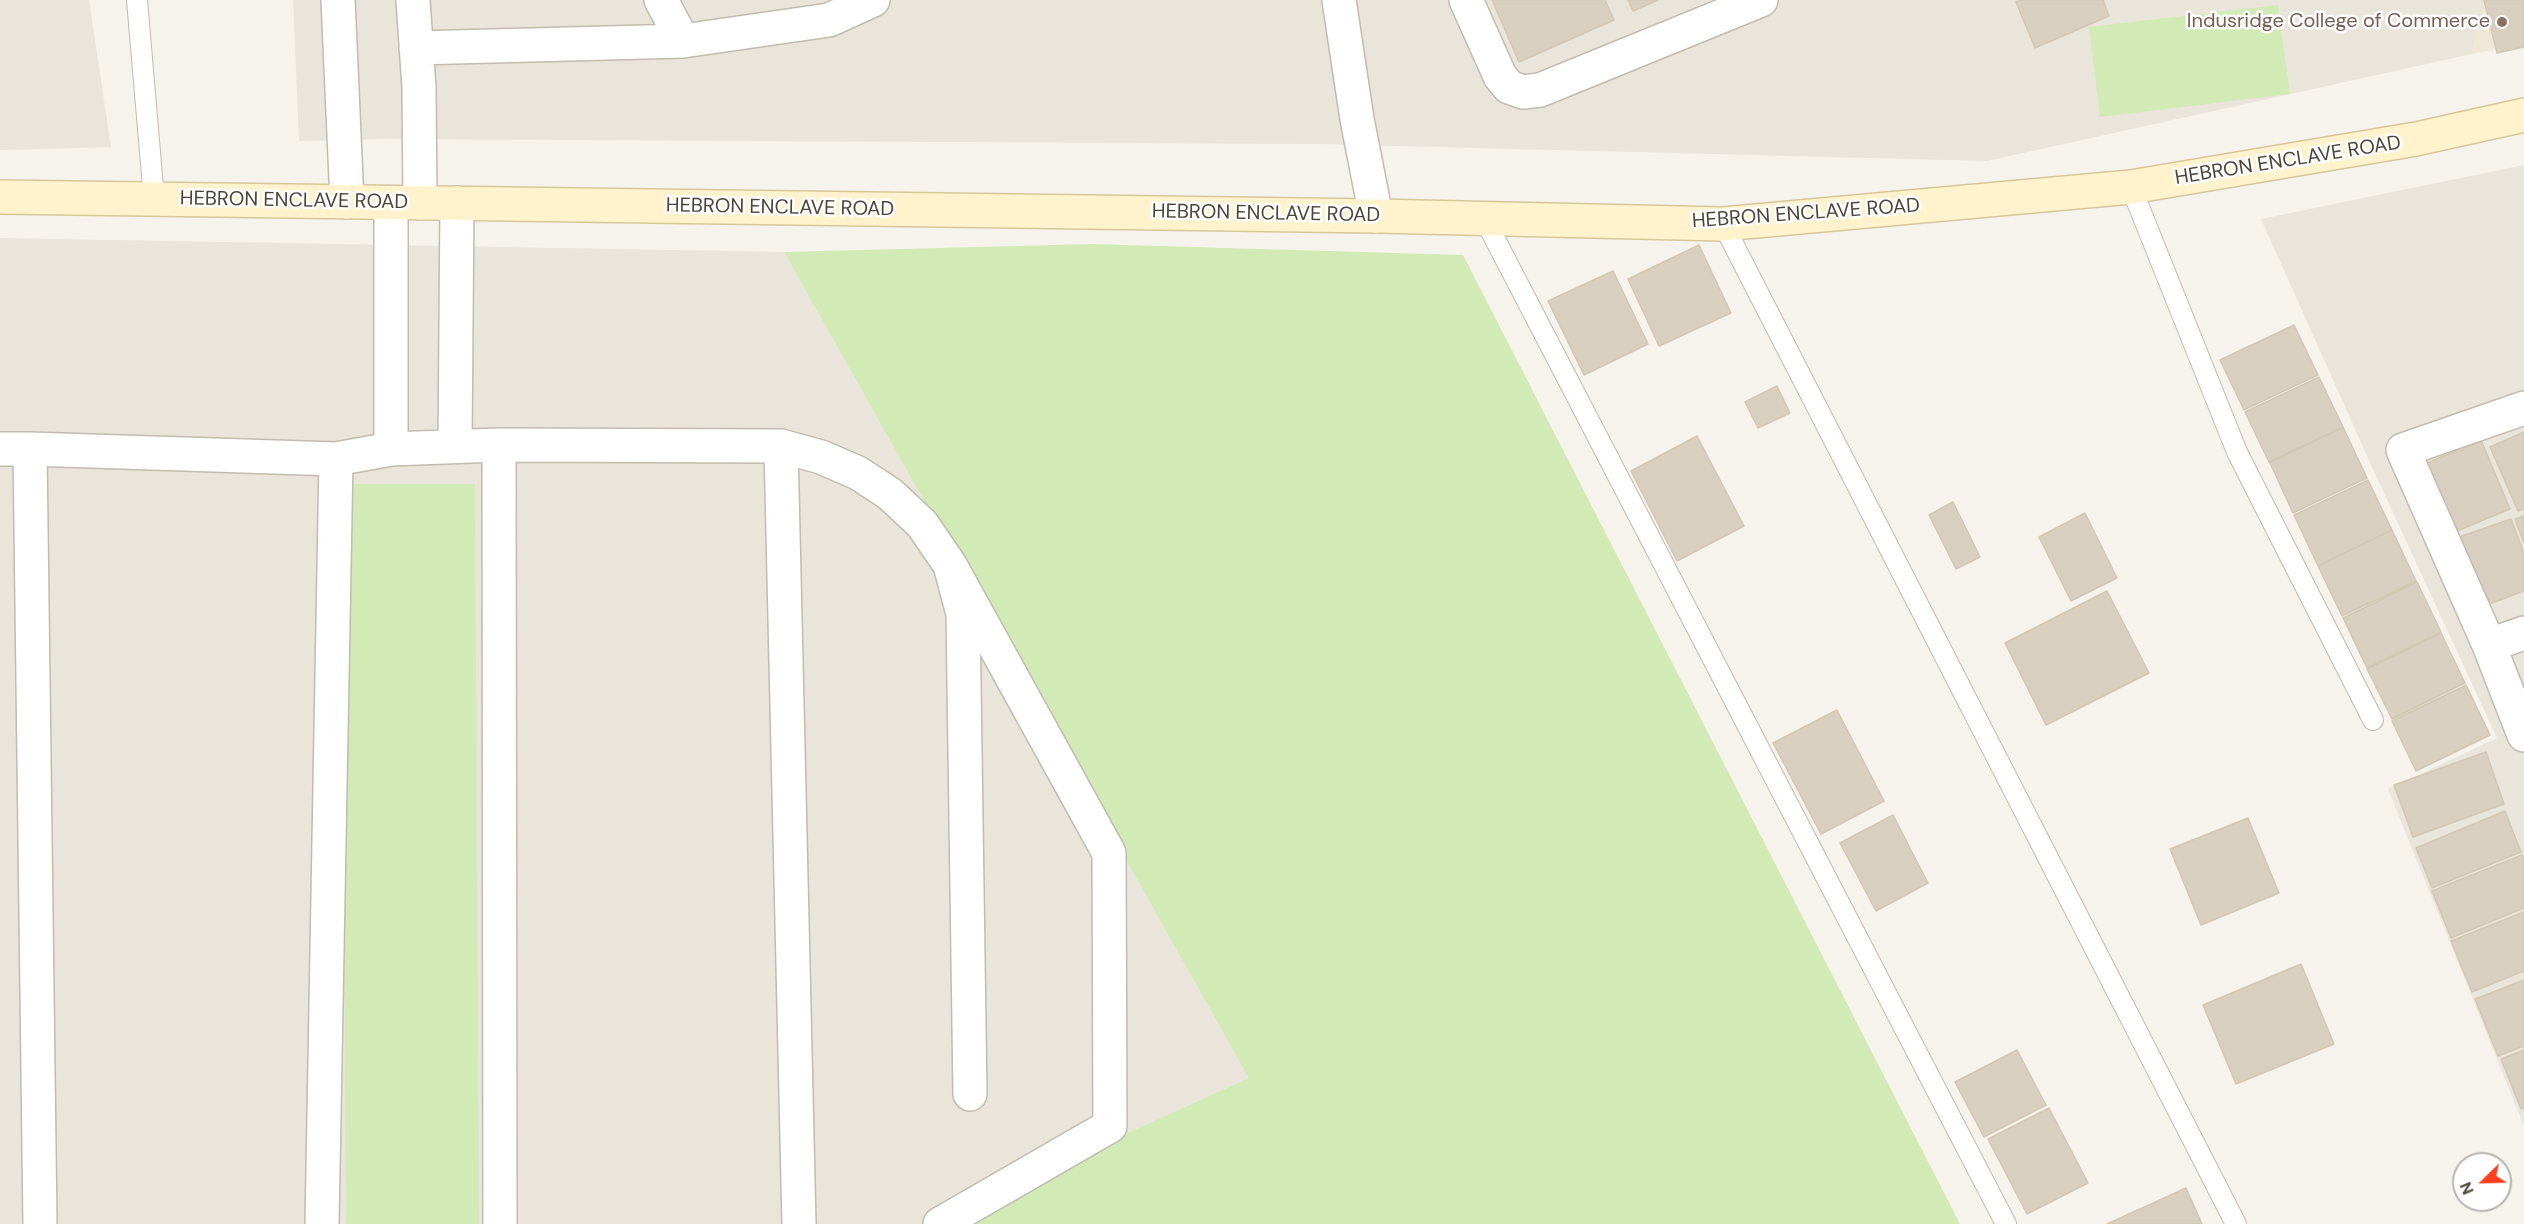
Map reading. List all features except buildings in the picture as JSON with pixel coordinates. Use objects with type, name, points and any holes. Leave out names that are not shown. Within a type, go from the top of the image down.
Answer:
[{"type":"street","points":[[338,0],[347,202]]},
{"type":"street","points":[[391,449],[416,48],[413,0]]},
{"type":"street","points":[[661,0],[683,41]]},
{"type":"street","points":[[416,48],[683,41],[829,20],[873,0]]},
{"type":"street","points":[[1339,0],[1357,119],[1376,216]]},
{"type":"street","points":[[1466,0],[1500,76],[1509,87],[1523,92],[1540,90],[1761,0]]},
{"type":"street","name":"HEBRON ENCLAVE ROAD","points":[[0,197],[1376,216],[1722,224],[2131,187],[2416,139],[2524,115]]},
{"type":"street","points":[[455,445],[457,203]]},
{"type":"street","points":[[2524,408],[2403,450],[2489,645],[2524,735]]},
{"type":"street","points":[[499,445],[500,1224]]},
{"type":"street","points":[[40,1224],[15,449],[336,459],[391,449],[499,445],[781,446],[821,457],[858,473],[890,494],[922,524],[950,566],[1109,854],[1110,1126],[940,1224]]},
{"type":"street","points":[[781,446],[799,1224]]},
{"type":"street","points":[[322,1224],[336,459]]},
{"type":"street","points":[[950,566],[963,614],[970,1094]]},
{"type":"street","points":[[2489,645],[2524,633]]},
{"type":"lane","points":[[137,0],[154,199]]},
{"type":"lane","points":[[2131,187],[2237,452],[2373,720]]},
{"type":"lane","points":[[1485,220],[2006,1224]]},
{"type":"lane","points":[[1722,224],[2236,1224]]},
{"type":"shaded area","points":[[0,0],[89,0],[111,147],[0,150]]},
{"type":"shaded area","points":[[293,0],[2486,0],[2472,54],[1987,161],[1319,144],[389,139],[299,141]]},
{"type":"shaded area","name":"Indusridge College of Commerce","points":[[2486,0],[2524,43],[2472,54]]},
{"type":"shaded area","points":[[2524,165],[2524,1126],[2388,789],[2497,738],[2261,219]]},
{"type":"shaded area","points":[[0,238],[784,252],[1250,1078],[927,1224],[0,1224]]},
{"type":"green space","points":[[2278,5],[2290,94],[2100,117],[2089,27]]},
{"type":"green space","points":[[1092,244],[1463,255],[1960,1224],[927,1224],[1249,1078],[784,252]]},
{"type":"green space","points":[[341,484],[475,484],[479,1224],[346,1224]]},
{"type":"place","name":"Indusridge College of Commerce","points":[[2502,22]]}]
